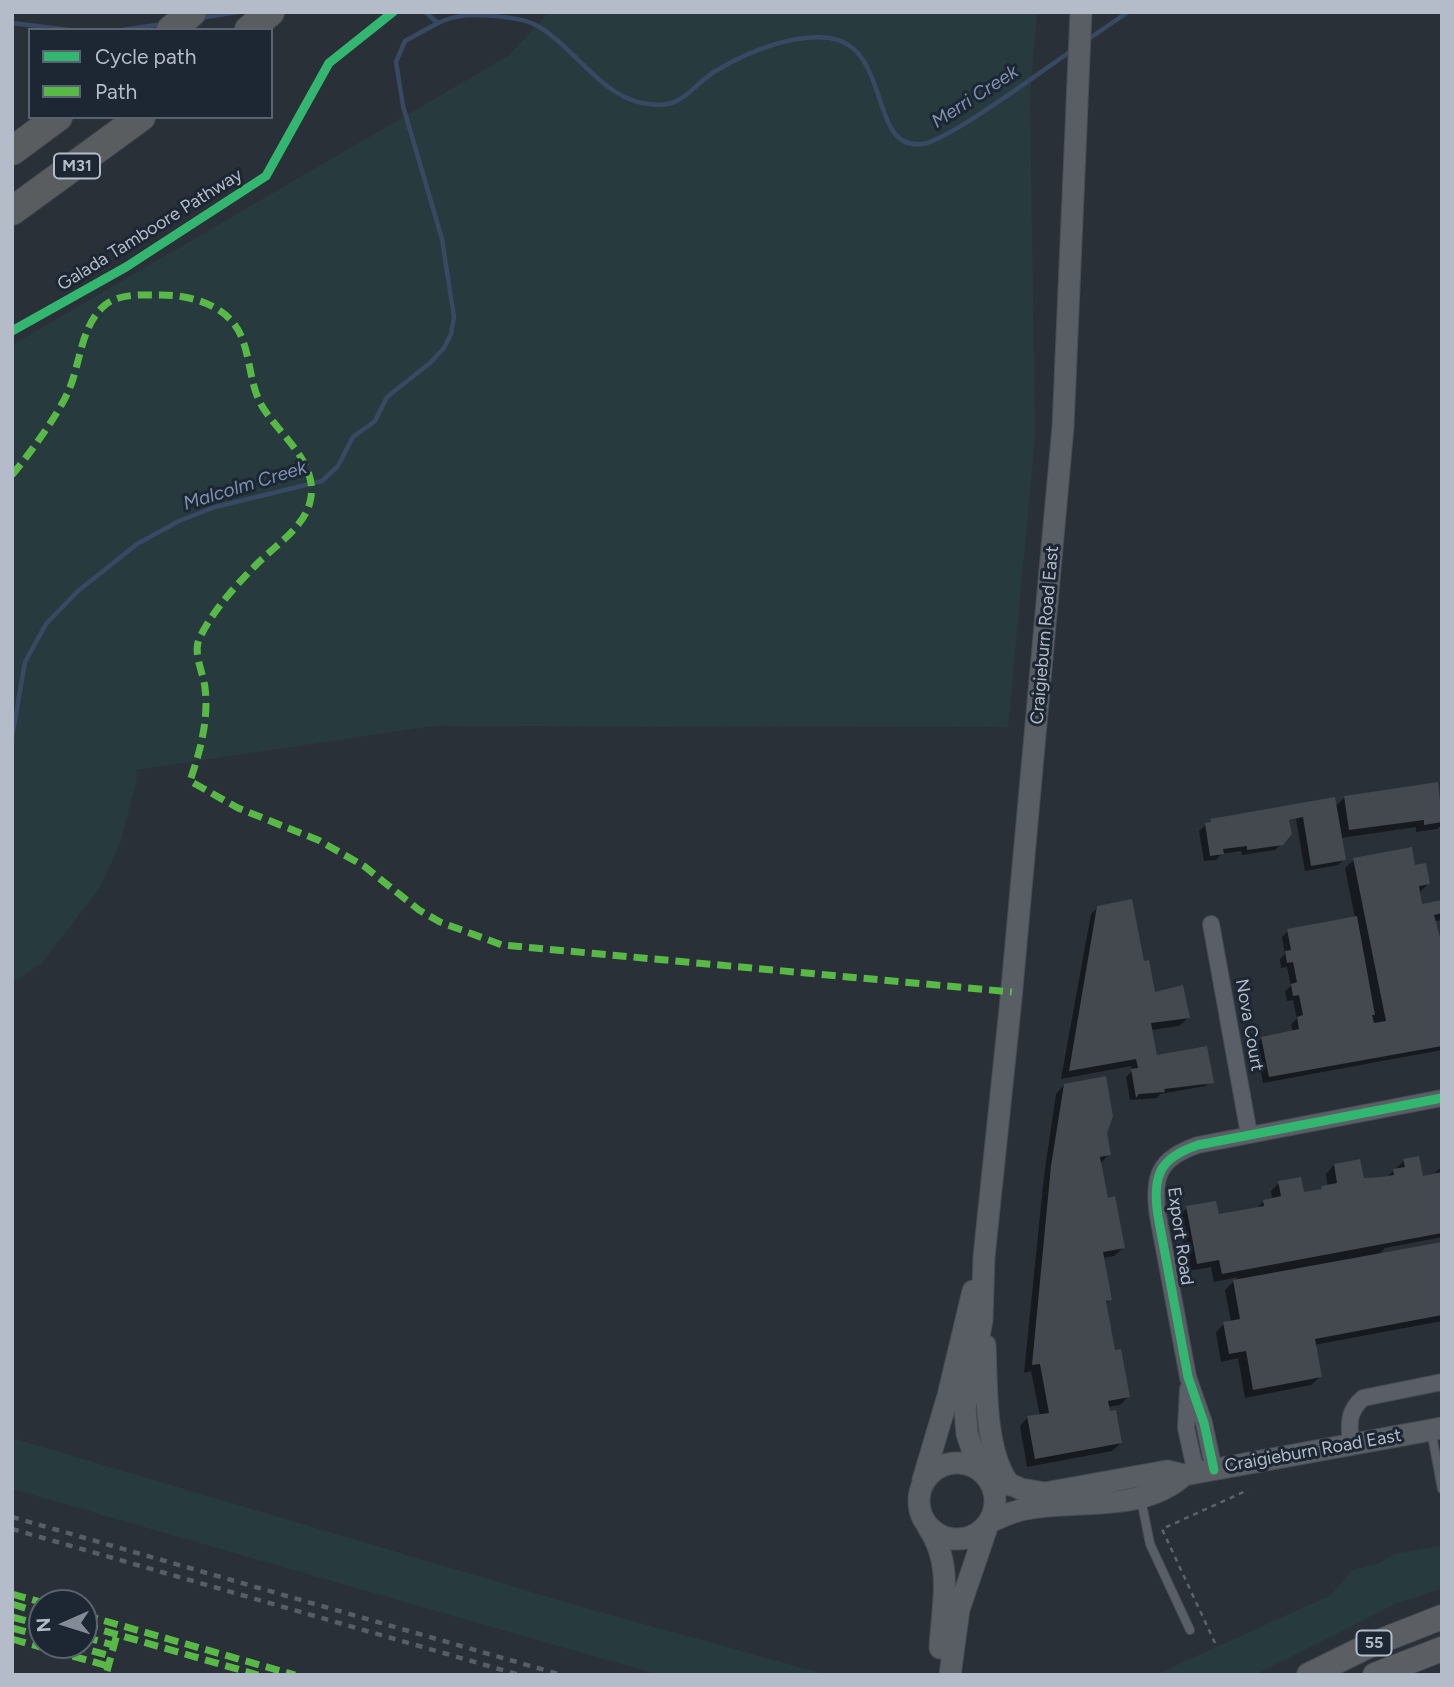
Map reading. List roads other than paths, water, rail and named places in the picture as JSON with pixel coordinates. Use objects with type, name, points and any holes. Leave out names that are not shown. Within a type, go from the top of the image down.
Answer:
[{"type":"highway","points":[[173,28],[192,12]]},
{"type":"highway","points":[[252,28],[270,12]]},
{"type":"highway","points":[[12,151],[55,119]]},
{"type":"highway","name":"M31","points":[[12,211],[138,119]]},
{"type":"highway","name":"55","points":[[1309,1675],[1368,1646],[1442,1617]]},
{"type":"highway","name":"55","points":[[1375,1675],[1442,1649]]},
{"type":"main road","name":"Craigieburn Road East","points":[[1081,12],[1063,427],[1035,751],[984,1257],[983,1303],[965,1409],[967,1434],[981,1471],[1027,1491],[1049,1493],[1167,1471],[1198,1473],[1436,1429]]},
{"type":"main road","name":"Craigieburn Road East","points":[[920,1489],[948,1396],[984,1257]]},
{"type":"main road","points":[[983,1303],[992,1432],[999,1467],[1010,1485]]},
{"type":"main road","points":[[940,1675],[945,1566],[941,1549],[920,1511],[920,1489],[928,1477],[942,1466],[962,1464],[981,1471],[995,1494],[994,1512],[959,1609],[950,1675]]},
{"type":"main road","name":"Craigieburn Road East","points":[[989,1523],[1024,1509],[1086,1506],[1140,1496],[1171,1487],[1198,1473]]},
{"type":"main road","points":[[927,1525],[939,1536],[960,1540],[976,1535],[989,1523]]},
{"type":"street","name":"Nova Court","points":[[1211,924],[1249,1134]]},
{"type":"street","name":"Export Road","points":[[1198,1473],[1204,1423],[1188,1377],[1158,1216],[1156,1181],[1163,1166],[1182,1150],[1249,1134],[1442,1098]]},
{"type":"street","points":[[1351,1445],[1349,1420],[1354,1406],[1363,1398],[1442,1382]]},
{"type":"lane","points":[[1436,1429],[1442,1489]]},
{"type":"lane","points":[[1140,1496],[1150,1544],[1190,1629]]},
{"type":"waterway","name":"Merri Creek","points":[[199,18],[238,12]]},
{"type":"waterway","name":"Merri Creek","points":[[425,12],[438,23],[459,16],[473,15],[507,17],[530,23],[553,37],[613,90],[627,98],[657,105],[678,100],[709,75],[758,50],[802,38],[830,38],[850,46],[863,60],[894,132],[905,142],[922,144],[935,140],[974,118],[1074,49]]},
{"type":"waterway","name":"Merri Creek","points":[[1087,40],[1128,12]]},
{"type":"waterway","name":"Merri Creek","points":[[12,23],[53,28]]},
{"type":"waterway","name":"Malcolm Creek","points":[[12,737],[25,662],[46,624],[78,591],[137,544],[179,521],[215,507],[322,481],[338,466],[353,437],[375,421],[387,397],[430,363],[444,348],[451,334],[454,317],[442,239],[403,106],[396,62],[405,41],[438,23]]},
{"type":"waterway","name":"Merri Creek","points":[[136,28],[163,24]]},
{"type":"railway","points":[[12,1517],[562,1675]]},
{"type":"railway","points":[[12,1529],[520,1675]]}]
